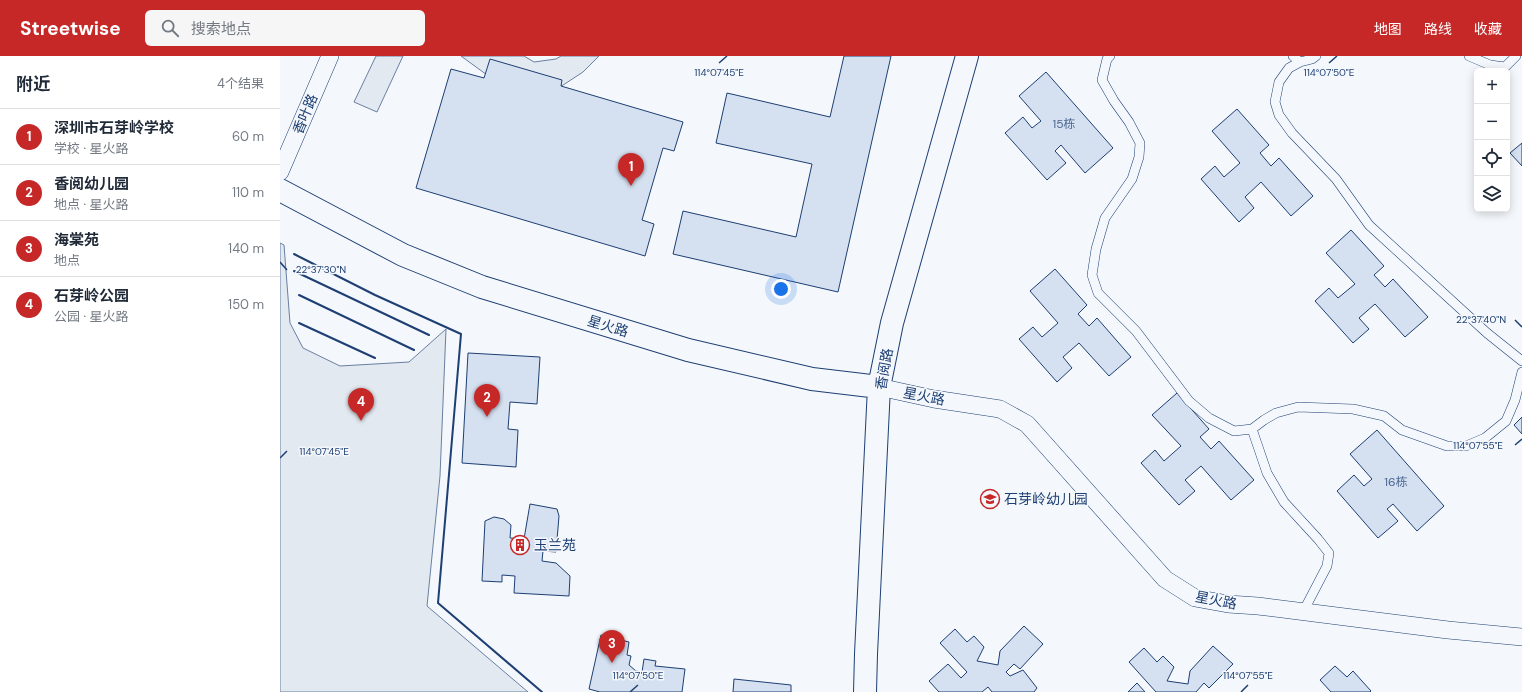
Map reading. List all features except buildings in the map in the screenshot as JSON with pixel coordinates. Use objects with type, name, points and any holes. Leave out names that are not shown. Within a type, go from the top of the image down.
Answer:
[{"type":"street","name":"香叶路","points":[[280,172],[330,56]]},
{"type":"street","name":"香阅路","points":[[865,692],[879,387],[892,322],[967,56]]},
{"type":"street","name":"星火路","points":[[280,190],[403,255],[482,287],[688,350],[812,379],[879,387],[934,399],[1000,409],[1027,424],[1165,579],[1195,598],[1228,604],[1258,606],[1448,630],[1522,637]]},
{"type":"lane","points":[[1110,56],[1107,59],[1102,80],[1140,142],[1139,157],[1132,179],[1104,218],[1096,249],[1092,274],[1098,293],[1136,331],[1189,401],[1208,418],[1234,431],[1252,429],[1276,413],[1298,407],[1353,409],[1384,416],[1402,430],[1447,446],[1466,446],[1485,438],[1506,421],[1522,372]]},
{"type":"lane","points":[[1316,56],[1312,58],[1297,59],[1279,82],[1275,102],[1279,115],[1292,133],[1336,179],[1369,225],[1487,333],[1522,361]]},
{"type":"lane","points":[[1469,56],[1490,65],[1505,67],[1516,56]]},
{"type":"lane","points":[[1252,429],[1267,473],[1284,502],[1329,553],[1327,566],[1303,612]]},
{"type":"shaded area","points":[[376,56],[403,56],[377,112],[354,102]]},
{"type":"shaded area","points":[[461,56],[524,56],[534,62],[556,59],[561,56],[599,56],[583,72],[557,89],[498,83]]},
{"type":"shaded area","points":[[280,243],[284,245],[290,323],[303,348],[340,366],[409,362],[446,329],[440,476],[427,606],[528,692],[280,692]]},
{"type":"wall","points":[[294,254],[375,295],[461,334],[438,603],[542,692]]},
{"type":"wall","points":[[294,271],[429,335]]},
{"type":"wall","points":[[299,295],[414,350]]},
{"type":"wall","points":[[299,323],[375,358]]},
{"type":"place","name":"深圳市石芽岭学校","points":[[631,186]]},
{"type":"place","name":"香阅幼儿园","points":[[487,417]]},
{"type":"place","name":"石芽岭公园","points":[[361,421]]},
{"type":"place","name":"石芽岭幼儿园","points":[[990,499]]},
{"type":"place","name":"玉兰苑","points":[[520,545]]},
{"type":"place","name":"海棠苑","points":[[612,663]]}]
